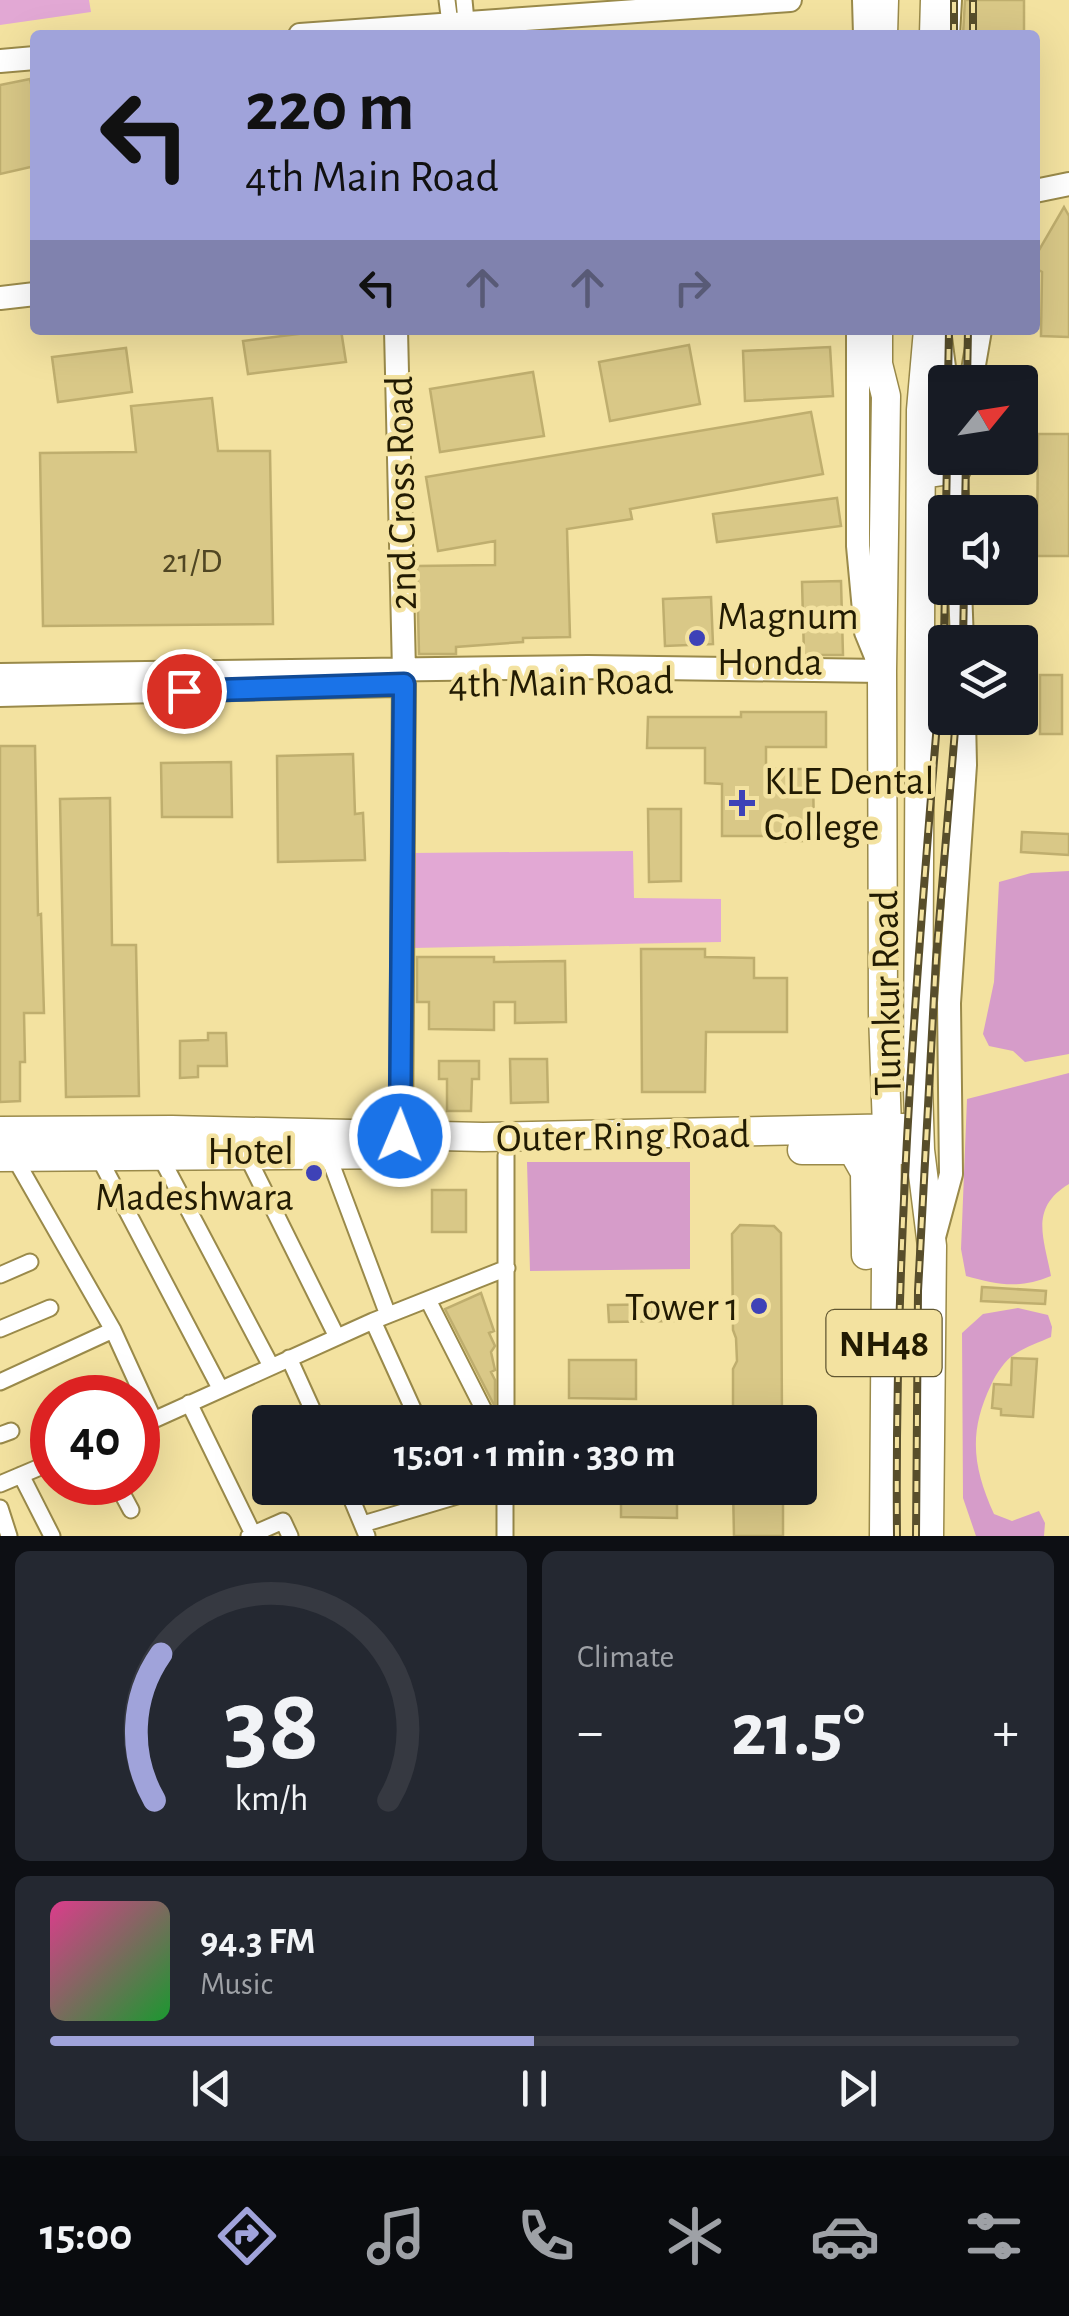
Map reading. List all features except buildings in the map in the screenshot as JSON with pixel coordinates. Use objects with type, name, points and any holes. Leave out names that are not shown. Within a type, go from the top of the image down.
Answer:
[{"type":"highway","points":[[882,30],[884,0]]},
{"type":"highway","points":[[900,30],[902,0]]},
{"type":"highway","points":[[918,30],[919,0]]},
{"type":"highway","points":[[934,30],[935,0]]},
{"type":"highway","name":"Tumkur Road","points":[[878,335],[878,364],[886,396],[884,1536]]},
{"type":"highway","points":[[886,396],[894,367],[894,335]]},
{"type":"highway","points":[[912,335],[921,410]]},
{"type":"highway","name":"NH48","points":[[922,474],[921,410],[928,335]]},
{"type":"highway","points":[[922,474],[928,472]]},
{"type":"highway","name":"Tumkur Road","points":[[922,474],[919,993],[921,1139],[932,1246],[929,1536]]},
{"type":"highway","name":"Outer Ring Road","points":[[0,1131],[172,1130],[394,1136],[713,1134],[886,1139]]},
{"type":"highway","points":[[886,1139],[921,1139]]},
{"type":"highway","name":"Outer Ring Road","points":[[7,1157],[852,1149],[886,1139]]},
{"type":"highway","points":[[852,1149],[864,1172],[867,1536]]},
{"type":"highway","points":[[885,1213],[928,1214]]},
{"type":"highway","points":[[932,1445],[942,1536]]},
{"type":"street","points":[[341,30],[520,9],[790,0]]},
{"type":"street","points":[[864,0],[865,30]]},
{"type":"street","points":[[948,30],[950,0]]},
{"type":"street","points":[[0,61],[30,58]]},
{"type":"street","points":[[1040,190],[1069,184]]},
{"type":"street","points":[[0,302],[30,299]]},
{"type":"street","points":[[382,335],[398,678]]},
{"type":"street","name":"2nd Cross Road","points":[[394,1136],[386,911],[398,678],[396,335]]},
{"type":"street","points":[[858,335],[858,546],[866,632],[883,677]]},
{"type":"street","points":[[940,335],[944,365]]},
{"type":"street","points":[[974,365],[979,335]]},
{"type":"street","name":"4th Main Road","points":[[0,676],[883,677]]},
{"type":"street","name":"4th Main Road","points":[[0,695],[398,678]]},
{"type":"street","points":[[932,1246],[951,1174],[950,946],[964,735]]},
{"type":"street","points":[[328,1155],[413,1405]]},
{"type":"street","points":[[506,1155],[506,1405]]},
{"type":"street","points":[[98,1156],[220,1388]]},
{"type":"street","points":[[160,1156],[271,1366]]},
{"type":"street","points":[[247,1156],[337,1337]]},
{"type":"street","points":[[7,1157],[113,1330],[134,1375]]},
{"type":"street","points":[[0,1275],[30,1262]]},
{"type":"street","points":[[160,1417],[381,1318],[507,1268]]},
{"type":"street","points":[[429,1302],[481,1405]]},
{"type":"street","points":[[0,1329],[50,1308]]},
{"type":"street","points":[[0,1382],[113,1330]]},
{"type":"street","points":[[289,1358],[310,1405]]},
{"type":"street","points":[[190,1403],[251,1535],[283,1521],[290,1536]]},
{"type":"street","points":[[0,1484],[30,1472]]},
{"type":"street","points":[[22,1475],[52,1536]]},
{"type":"street","points":[[128,1505],[131,1510]]},
{"type":"street","points":[[354,1505],[365,1530],[436,1505]]},
{"type":"street","points":[[505,1505],[505,1536]]},
{"type":"street","points":[[0,1508],[8,1536]]},
{"type":"shaded area","points":[[0,0],[89,0],[91,12],[0,25]]},
{"type":"shaded area","points":[[633,851],[634,898],[721,899],[721,942],[413,948],[412,853]]},
{"type":"shaded area","points":[[1069,871],[1069,1054],[1025,1062],[1013,1051],[989,1046],[983,1034],[994,982],[999,882],[1031,873]]},
{"type":"shaded area","points":[[1069,1073],[1069,1184],[1048,1203],[1042,1225],[1051,1276],[1009,1284],[966,1276],[961,1249],[967,1099]]},
{"type":"shaded area","points":[[527,1162],[690,1162],[690,1269],[530,1271]]},
{"type":"shaded area","points":[[1018,1308],[1048,1315],[1051,1337],[1015,1354],[998,1372],[979,1419],[976,1450],[981,1481],[994,1514],[1012,1521],[1039,1511],[1045,1523],[1044,1536],[976,1536],[963,1498],[962,1333],[983,1314]]},
{"type":"railway","points":[[954,0],[954,30]]},
{"type":"railway","points":[[973,0],[973,30]]},
{"type":"railway","points":[[948,365],[949,335]]},
{"type":"railway","points":[[967,365],[968,335]]},
{"type":"railway","points":[[946,495],[947,475]]},
{"type":"railway","points":[[965,495],[966,475]]},
{"type":"railway","points":[[897,1536],[904,1199],[945,605]]},
{"type":"railway","points":[[963,625],[964,605]]},
{"type":"railway","points":[[916,1536],[918,1291],[936,959],[955,735]]},
{"type":"place","name":"Magnum Honda","points":[[697,638]]},
{"type":"place","name":"KLE Dental College","points":[[742,803]]},
{"type":"place","name":"Hotel Madeshwara","points":[[314,1173]]},
{"type":"place","name":"Tower 1","points":[[759,1306]]},
{"type":"route","points":[[184,691],[404,684],[400,1136]]}]
